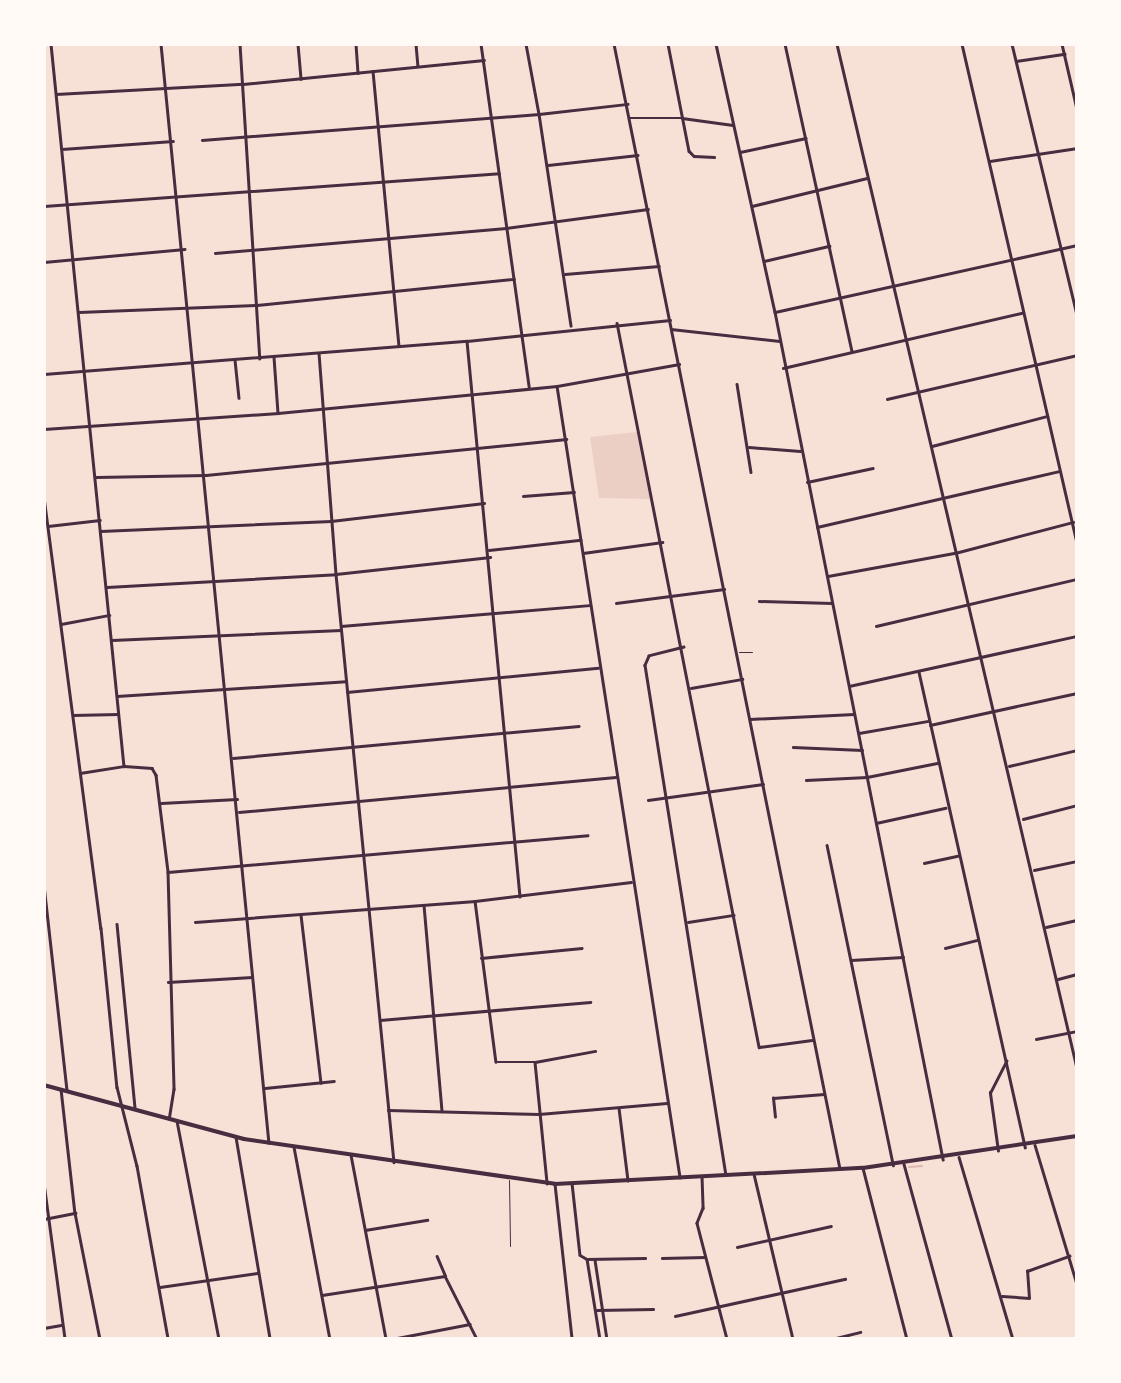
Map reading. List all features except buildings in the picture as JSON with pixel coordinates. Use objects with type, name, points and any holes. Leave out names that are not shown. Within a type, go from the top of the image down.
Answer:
[{"type":"main road","points":[[44,1085],[236,1137],[555,1184],[863,1168],[959,1157],[1077,1136]]},
{"type":"street","points":[[51,44],[124,766]]},
{"type":"street","points":[[161,44],[179,196],[214,581],[228,690],[269,1143]]},
{"type":"street","points":[[240,44],[260,358]]},
{"type":"street","points":[[298,44],[300,79]]},
{"type":"street","points":[[356,44],[358,73]]},
{"type":"street","points":[[416,44],[418,66]]},
{"type":"street","points":[[481,44],[529,387]]},
{"type":"street","points":[[526,44],[548,165],[572,327]]},
{"type":"street","points":[[614,44],[840,1169]]},
{"type":"street","points":[[668,44],[691,154],[713,157]]},
{"type":"street","points":[[716,44],[775,312],[783,368],[828,576],[943,1159]]},
{"type":"street","points":[[785,44],[852,351]]},
{"type":"street","points":[[837,44],[892,286],[932,446],[942,500],[1034,870],[1077,1068]]},
{"type":"street","points":[[962,44],[1077,543]]},
{"type":"street","points":[[1012,44],[1077,314]]},
{"type":"street","points":[[1062,44],[1077,109]]},
{"type":"street","points":[[1016,61],[1064,54]]},
{"type":"street","points":[[56,94],[243,84],[484,60]]},
{"type":"street","points":[[373,71],[399,345]]},
{"type":"street","points":[[202,140],[378,128],[627,104]]},
{"type":"street","points":[[630,118],[682,118],[733,125]]},
{"type":"street","points":[[740,152],[806,138]]},
{"type":"street","points":[[62,149],[173,141]]},
{"type":"street","points":[[989,161],[1077,148]]},
{"type":"street","points":[[548,165],[636,155]]},
{"type":"street","points":[[44,206],[179,196],[250,194],[499,173]]},
{"type":"street","points":[[752,206],[868,177]]},
{"type":"street","points":[[215,253],[506,228],[648,209]]},
{"type":"street","points":[[764,261],[830,245]]},
{"type":"street","points":[[775,312],[1012,257],[1077,245]]},
{"type":"street","points":[[44,262],[184,249]]},
{"type":"street","points":[[564,274],[659,266]]},
{"type":"street","points":[[79,312],[257,305],[394,294],[514,279]]},
{"type":"street","points":[[783,368],[1022,313]]},
{"type":"street","points":[[44,374],[467,341],[572,327],[670,320]]},
{"type":"street","points":[[617,323],[684,647],[759,1047],[812,1040]]},
{"type":"street","points":[[671,329],[779,341]]},
{"type":"street","points":[[467,341],[490,557],[520,896]]},
{"type":"street","points":[[320,353],[335,574],[394,1162]]},
{"type":"street","points":[[887,399],[1077,355]]},
{"type":"street","points":[[274,357],[278,413]]},
{"type":"street","points":[[235,360],[239,398]]},
{"type":"street","points":[[44,429],[278,413],[558,386],[679,364]]},
{"type":"street","points":[[737,384],[751,472]]},
{"type":"street","points":[[558,386],[589,606],[680,1177]]},
{"type":"street","points":[[932,446],[1047,416]]},
{"type":"street","points":[[96,477],[206,475],[566,439]]},
{"type":"street","points":[[749,447],[800,451]]},
{"type":"street","points":[[807,482],[873,468]]},
{"type":"street","points":[[817,527],[1059,471]]},
{"type":"street","points":[[523,496],[574,492]]},
{"type":"street","points":[[44,497],[121,1105],[137,1166],[168,1339]]},
{"type":"street","points":[[102,531],[331,521],[484,503]]},
{"type":"street","points":[[47,526],[100,520]]},
{"type":"street","points":[[828,576],[956,553],[1073,522]]},
{"type":"street","points":[[489,550],[581,540]]},
{"type":"street","points":[[583,553],[662,542]]},
{"type":"street","points":[[107,587],[335,574],[490,557]]},
{"type":"street","points":[[876,626],[1077,579]]},
{"type":"street","points":[[616,603],[724,589]]},
{"type":"street","points":[[759,601],[832,603]]},
{"type":"street","points":[[112,640],[341,628],[589,606]]},
{"type":"street","points":[[61,624],[109,615]]},
{"type":"street","points":[[849,686],[982,659],[1077,636]]},
{"type":"street","points":[[684,647],[646,659],[726,1175]]},
{"type":"street","points":[[347,692],[600,668]]},
{"type":"street","points":[[919,672],[946,808],[1025,1147]]},
{"type":"street","points":[[691,688],[742,679]]},
{"type":"street","points":[[117,696],[346,681]]},
{"type":"street","points":[[859,733],[995,712],[1077,693]]},
{"type":"street","points":[[73,715],[119,714]]},
{"type":"street","points":[[750,719],[854,714]]},
{"type":"street","points":[[233,758],[505,735],[579,726]]},
{"type":"street","points":[[793,747],[862,750]]},
{"type":"street","points":[[1008,766],[1077,750]]},
{"type":"street","points":[[806,780],[867,777],[937,763]]},
{"type":"street","points":[[80,773],[124,766],[152,768],[161,803],[168,872],[168,982],[174,1089],[169,1119]]},
{"type":"street","points":[[239,812],[616,777]]},
{"type":"street","points":[[648,800],[763,784]]},
{"type":"street","points":[[161,803],[237,799]]},
{"type":"street","points":[[1021,819],[1077,805]]},
{"type":"street","points":[[876,823],[946,808]]},
{"type":"street","points":[[168,872],[363,857],[587,835]]},
{"type":"street","points":[[827,845],[893,1165]]},
{"type":"street","points":[[924,863],[957,856]]},
{"type":"street","points":[[1034,870],[1077,861]]},
{"type":"street","points":[[195,922],[248,921],[475,901],[632,882]]},
{"type":"street","points":[[44,885],[67,1091]]},
{"type":"street","points":[[475,901],[486,1012],[496,1062],[536,1062],[595,1051]]},
{"type":"street","points":[[424,905],[442,1112]]},
{"type":"street","points":[[301,915],[321,1083]]},
{"type":"street","points":[[688,922],[734,915]]},
{"type":"street","points":[[1046,927],[1077,920]]},
{"type":"street","points":[[117,924],[135,1110]]},
{"type":"street","points":[[945,948],[978,940]]},
{"type":"street","points":[[480,958],[582,948]]},
{"type":"street","points":[[851,960],[903,957]]},
{"type":"street","points":[[1058,979],[1077,974]]},
{"type":"street","points":[[168,982],[253,976]]},
{"type":"street","points":[[379,1020],[590,1002]]},
{"type":"street","points":[[1036,1039],[1077,1031]]},
{"type":"street","points":[[998,1151],[990,1095],[1006,1061]]},
{"type":"street","points":[[536,1062],[547,1183]]},
{"type":"street","points":[[264,1088],[334,1081]]},
{"type":"street","points":[[61,1089],[75,1213],[100,1339]]},
{"type":"street","points":[[775,1117],[774,1098],[824,1094]]},
{"type":"street","points":[[388,1110],[539,1114],[667,1103]]},
{"type":"street","points":[[619,1108],[628,1180]]},
{"type":"street","points":[[177,1121],[219,1339]]},
{"type":"street","points":[[236,1137],[270,1339]]},
{"type":"street","points":[[1035,1145],[1077,1284]]},
{"type":"street","points":[[295,1147],[330,1339]]},
{"type":"street","points":[[351,1155],[386,1339]]},
{"type":"street","points":[[959,1157],[1013,1339]]},
{"type":"street","points":[[904,1164],[952,1339]]},
{"type":"street","points":[[863,1168],[907,1339]]},
{"type":"street","points":[[754,1174],[793,1339]]},
{"type":"street","points":[[702,1176],[703,1208],[697,1223],[727,1339]]},
{"type":"street","points":[[44,1183],[46,1219],[65,1339]]},
{"type":"street","points":[[572,1183],[576,1248],[587,1259],[600,1339]]},
{"type":"street","points":[[555,1184],[560,1264],[572,1339]]},
{"type":"street","points":[[46,1219],[75,1213]]},
{"type":"street","points":[[365,1230],[427,1220]]},
{"type":"street","points":[[737,1247],[831,1226]]},
{"type":"street","points":[[1000,1295],[1029,1298],[1027,1271],[1069,1256]]},
{"type":"street","points":[[437,1257],[477,1339]]},
{"type":"street","points":[[662,1258],[706,1257]]},
{"type":"street","points":[[587,1259],[645,1258]]},
{"type":"street","points":[[595,1259],[607,1339]]},
{"type":"street","points":[[159,1288],[257,1273]]},
{"type":"street","points":[[322,1295],[444,1276]]},
{"type":"street","points":[[675,1316],[845,1279]]},
{"type":"street","points":[[595,1310],[653,1309]]},
{"type":"street","points":[[392,1339],[470,1324]]},
{"type":"street","points":[[44,1328],[62,1325]]},
{"type":"street","points":[[832,1339],[860,1332]]},
{"type":"lane","points":[[736,652],[752,653]]},
{"type":"lane","points":[[509,1178],[510,1246]]},
{"type":"shaded area","points":[[637,432],[651,499],[599,498],[590,437]]},
{"type":"waterway","points":[[909,1167],[922,1166]]}]
